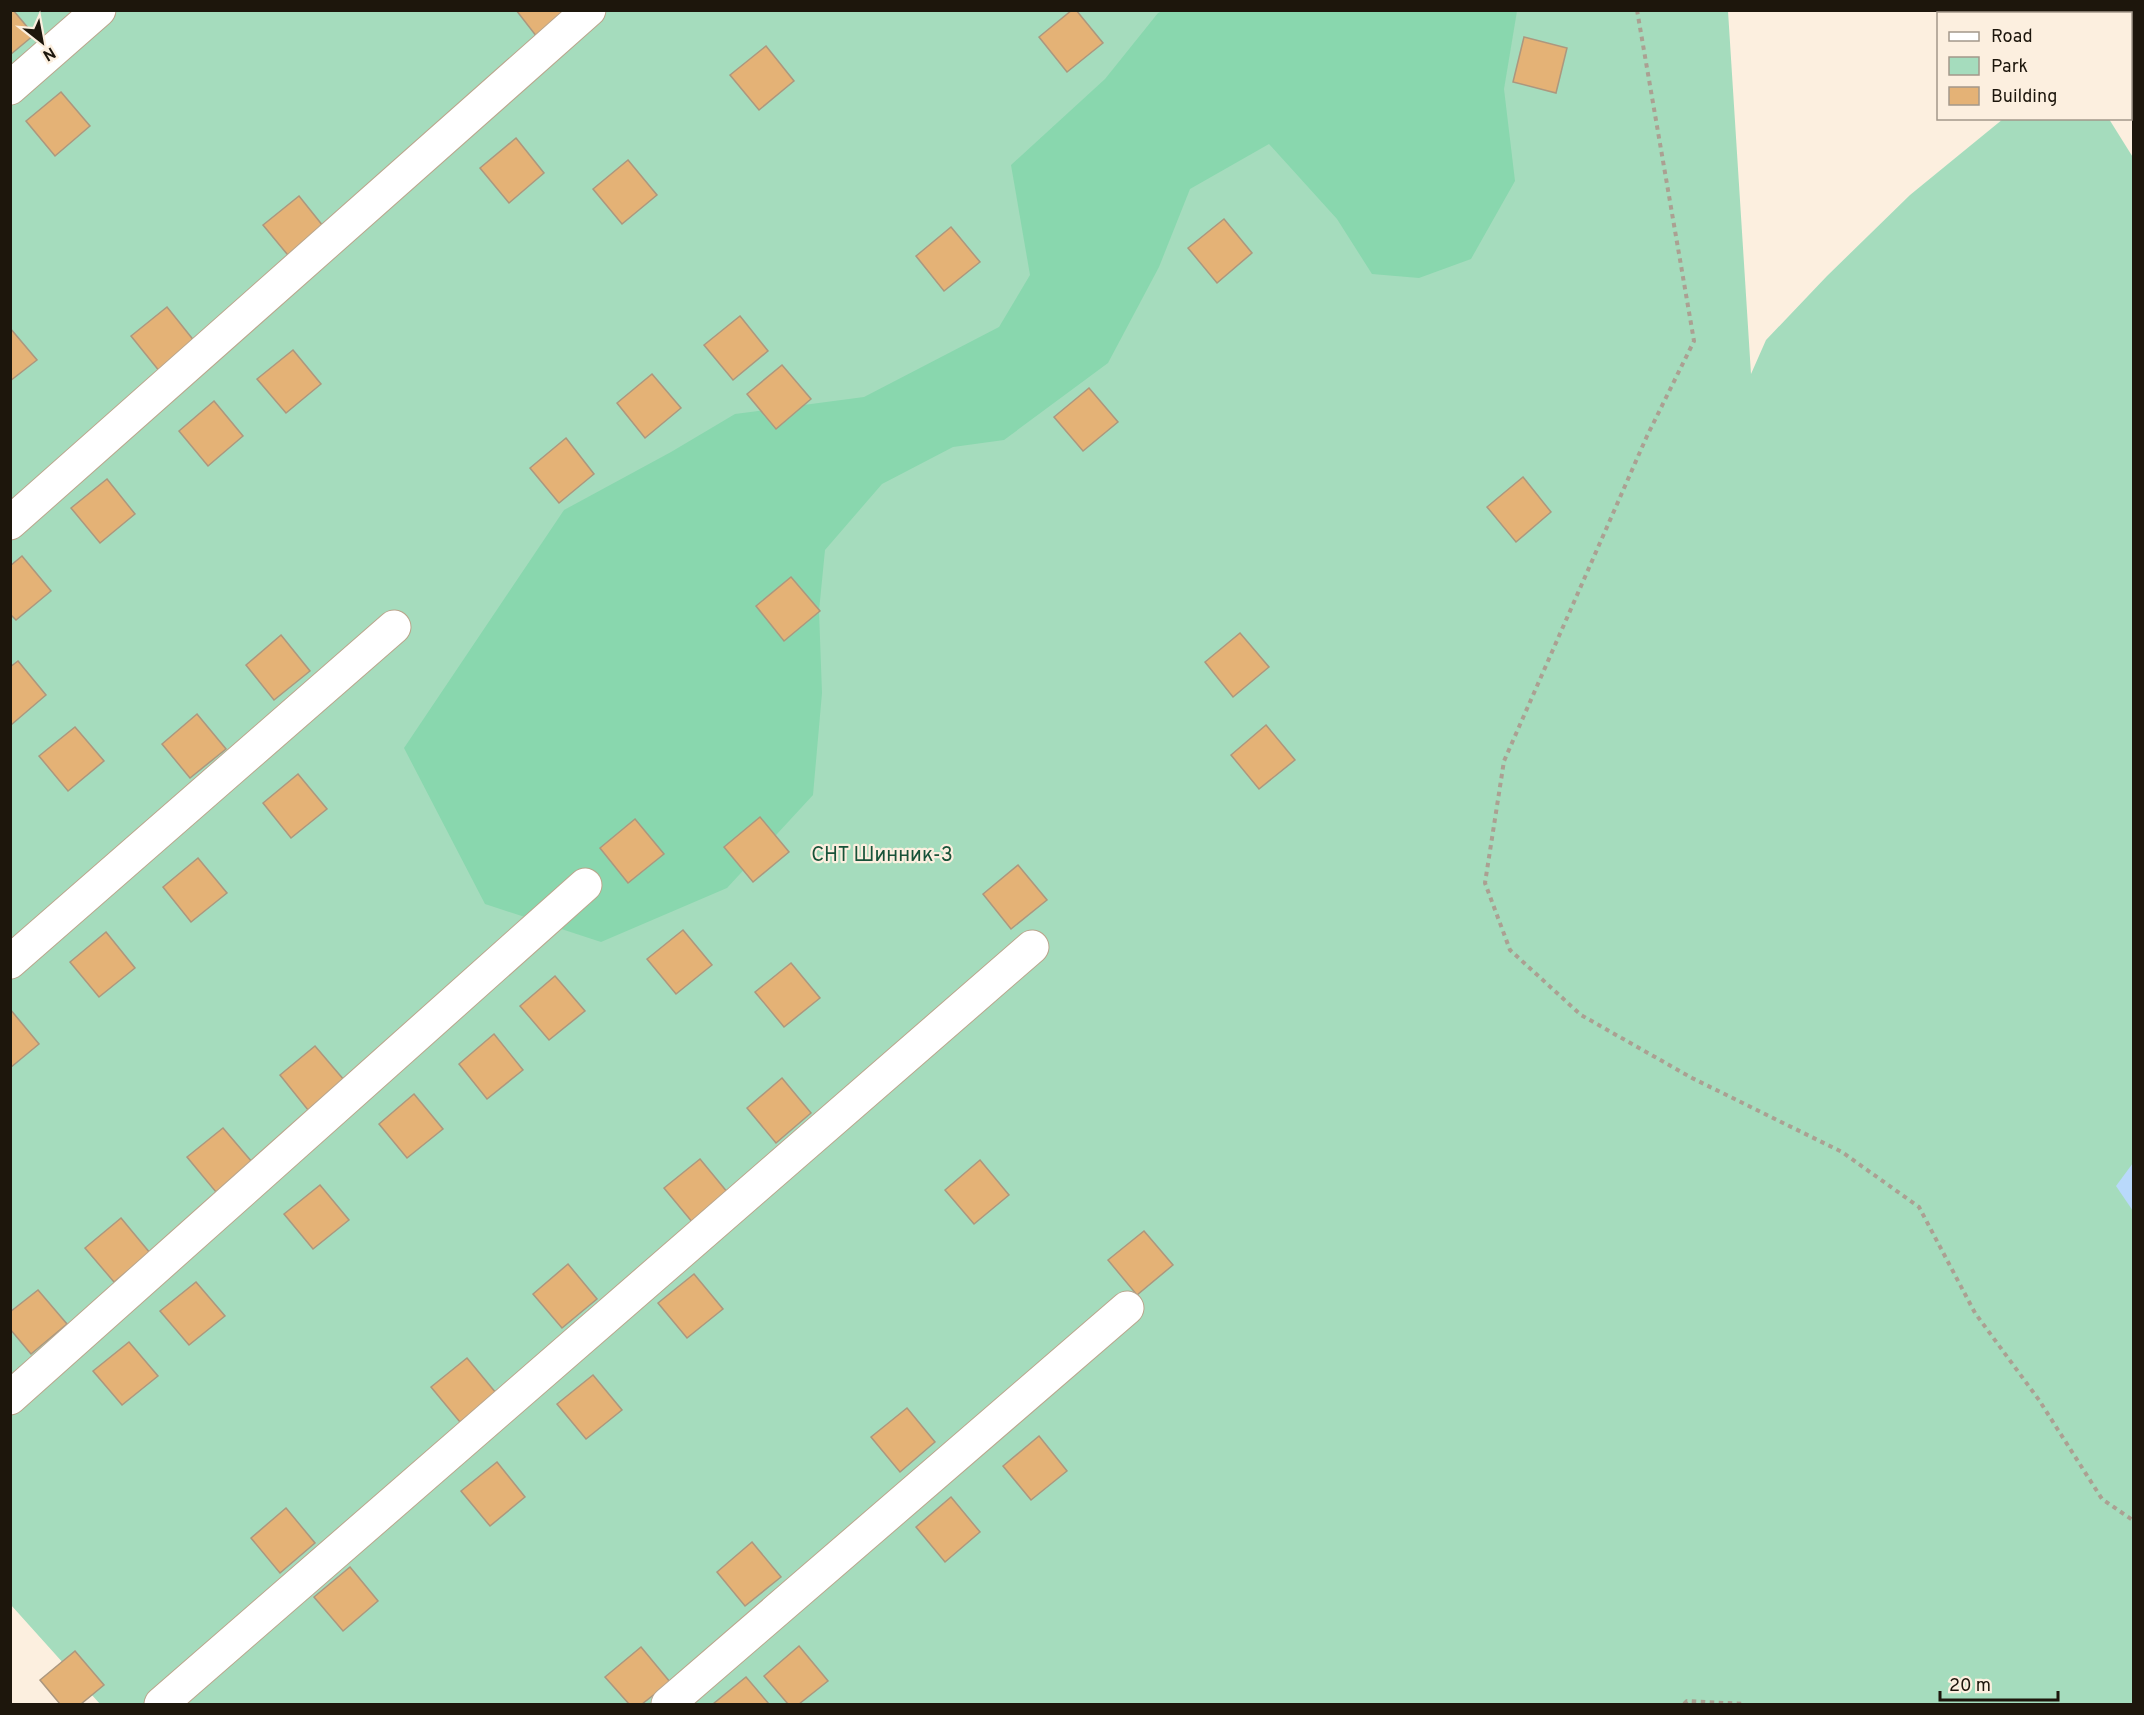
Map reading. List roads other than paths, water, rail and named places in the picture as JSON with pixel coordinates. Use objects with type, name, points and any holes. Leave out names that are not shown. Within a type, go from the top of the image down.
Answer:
[{"type":"lane","points":[[10,88],[99,10]]},
{"type":"lane","points":[[10,523],[590,10]]},
{"type":"lane","points":[[10,962],[394,627]]},
{"type":"lane","points":[[10,1398],[585,885]]},
{"type":"lane","points":[[160,1704],[1032,947]]},
{"type":"lane","points":[[668,1704],[1127,1308]]},
{"type":"water","points":[[2133,1163],[2133,1211],[2116,1186]]},
{"type":"park label","name":"СНТ Шинник-3","points":[[882,856]]}]
